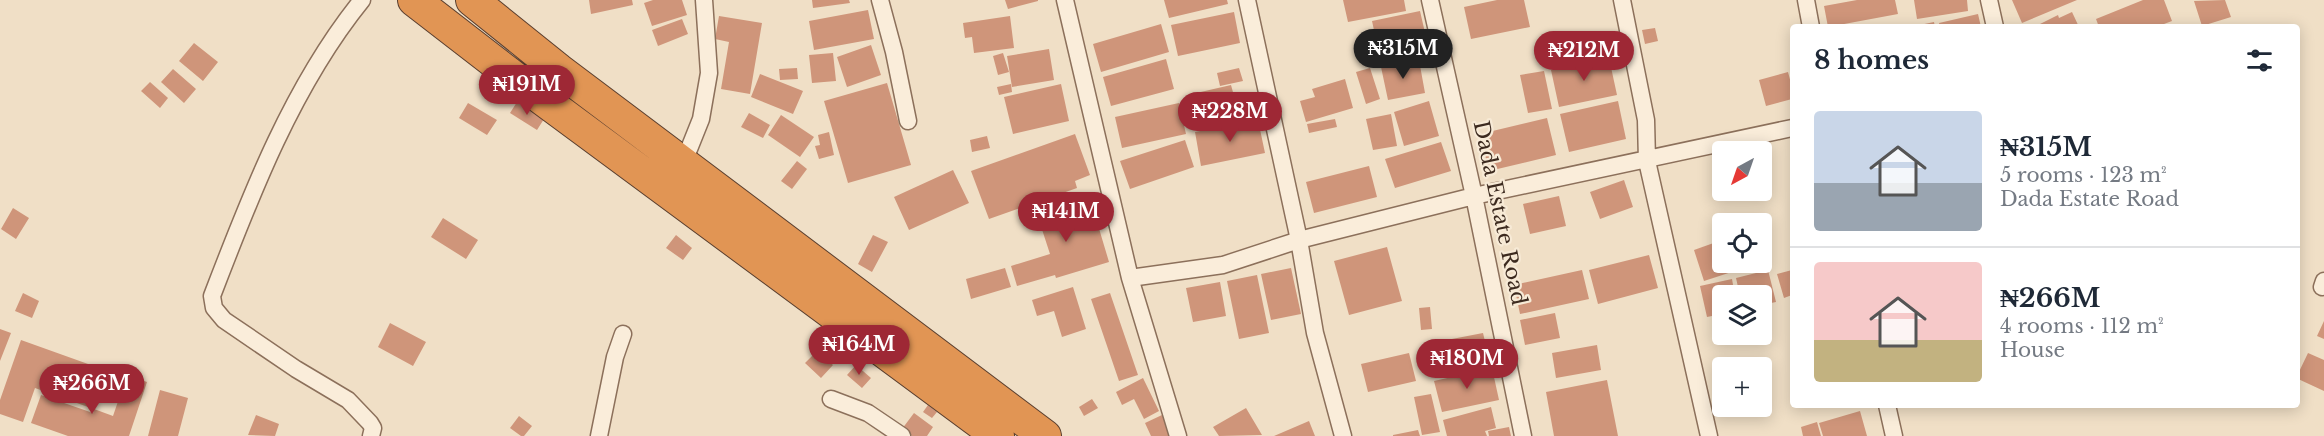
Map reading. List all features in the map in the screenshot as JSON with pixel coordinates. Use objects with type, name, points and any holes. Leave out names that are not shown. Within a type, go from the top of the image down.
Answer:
[{"type":"highway","points":[[414,0],[532,92],[998,436]]},
{"type":"highway","points":[[472,0],[558,70],[1045,436]]},
{"type":"street","points":[[362,0],[335,33],[302,91],[248,202],[212,296],[214,308],[224,320],[296,369],[348,400],[370,423],[373,428],[371,436]]},
{"type":"street","points":[[683,164],[701,119],[709,73],[704,0]]},
{"type":"street","points":[[880,0],[894,52],[908,121]]},
{"type":"street","points":[[1065,0],[1130,278],[1178,436]]},
{"type":"street","points":[[1246,0],[1299,240],[1315,333],[1343,436]]},
{"type":"street","name":"Dada Estate Road","points":[[1430,0],[1474,196],[1523,436]]},
{"type":"street","points":[[1622,0],[1646,120],[1647,160],[1709,436]]},
{"type":"street","points":[[1806,0],[1810,24]]},
{"type":"street","points":[[1989,0],[1994,24]]},
{"type":"street","points":[[1130,278],[1223,265],[1299,240],[1474,196],[1790,128]]},
{"type":"street","points":[[599,436],[615,357],[623,334]]},
{"type":"street","points":[[831,399],[868,412],[902,436]]},
{"type":"street","points":[[1888,408],[1894,436]]},
{"type":"building","points":[[589,0],[632,0],[633,5],[591,14]]},
{"type":"building","points":[[653,0],[682,0],[687,15],[652,26],[644,3]]},
{"type":"building","points":[[812,0],[849,0],[850,3],[813,8]]},
{"type":"building","points":[[1005,0],[1038,0],[1038,1],[1008,9]]},
{"type":"building","points":[[1164,0],[1227,0],[1228,4],[1169,18]]},
{"type":"building","points":[[1343,0],[1404,0],[1406,11],[1348,22]]},
{"type":"building","points":[[1497,0],[1524,0],[1530,27],[1471,39],[1464,7]]},
{"type":"building","points":[[1857,0],[1895,0],[1898,14],[1844,24],[1827,24],[1824,6]]},
{"type":"building","points":[[1914,0],[1967,0],[1968,11],[1917,19]]},
{"type":"building","points":[[2012,0],[2077,0],[2022,23]]},
{"type":"building","points":[[2143,0],[2164,0],[2172,21],[2164,24],[2098,24],[2096,19]]},
{"type":"building","points":[[2225,0],[2231,17],[2201,24],[2194,1]]},
{"type":"building","points":[[868,10],[874,39],[814,50],[809,21]]},
{"type":"building","points":[[1420,11],[1426,37],[1415,40],[1417,50],[1380,58],[1372,21]]},
{"type":"building","points":[[1234,12],[1240,43],[1178,56],[1171,25]]},
{"type":"building","points":[[2072,12],[2078,24],[2040,24],[2058,15],[2059,18]]},
{"type":"building","points":[[1978,14],[1980,24],[1939,24]]},
{"type":"building","points":[[719,16],[762,23],[750,94],[721,89],[729,42],[715,39]]},
{"type":"building","points":[[1010,16],[1014,48],[974,53],[972,37],[965,38],[963,23]]},
{"type":"building","points":[[682,19],[688,34],[658,46],[652,30]]},
{"type":"building","points":[[1161,24],[1169,52],[1101,72],[1093,44]]},
{"type":"building","points":[[1655,28],[1658,41],[1645,44],[1642,30]]},
{"type":"building","points":[[194,43],[218,62],[203,81],[179,61]]},
{"type":"building","points":[[871,45],[881,75],[847,87],[837,57]]},
{"type":"building","points":[[1049,49],[1054,80],[1012,87],[1007,56]]},
{"type":"building","points":[[833,53],[836,81],[812,83],[809,55]]},
{"type":"building","points":[[1003,53],[1009,72],[998,75],[993,56]]},
{"type":"building","points":[[1609,58],[1617,95],[1559,107],[1551,70]]},
{"type":"building","points":[[1166,59],[1174,89],[1111,106],[1103,77]]},
{"type":"building","points":[[1419,60],[1425,93],[1388,100],[1381,67]]},
{"type":"building","points":[[797,68],[798,79],[780,80],[779,69]]},
{"type":"building","points":[[1239,68],[1243,81],[1220,86],[1217,73]]},
{"type":"building","points":[[1370,68],[1380,99],[1366,104],[1356,72]]},
{"type":"building","points":[[173,69],[196,89],[184,103],[161,82]]},
{"type":"building","points":[[1544,71],[1552,109],[1528,113],[1520,75]]},
{"type":"building","points":[[1788,72],[1790,100],[1766,106],[1759,80]]},
{"type":"building","points":[[760,74],[803,91],[793,114],[751,97]]},
{"type":"building","points":[[1345,79],[1353,108],[1306,122],[1300,101],[1315,97],[1312,89]]},
{"type":"building","points":[[150,82],[168,98],[160,108],[141,91]]},
{"type":"building","points":[[887,83],[911,165],[848,183],[824,101]]},
{"type":"building","points":[[1011,84],[1012,92],[999,95],[997,87]]},
{"type":"building","points":[[1061,84],[1069,121],[1013,134],[1004,97]]},
{"type":"building","points":[[1231,85],[1236,103],[1196,113],[1192,94]]},
{"type":"building","points":[[1264,98],[1266,106],[1252,108],[1250,100]]},
{"type":"building","points":[[1429,101],[1439,136],[1404,146],[1394,112]]},
{"type":"building","points":[[1618,101],[1626,139],[1569,152],[1560,114]]},
{"type":"building","points":[[517,102],[544,119],[537,130],[510,113]]},
{"type":"building","points":[[468,103],[497,120],[487,135],[459,118]]},
{"type":"building","points":[[1179,103],[1186,134],[1122,148],[1115,117]]},
{"type":"building","points":[[749,113],[770,125],[763,138],[741,127]]},
{"type":"building","points":[[1391,114],[1397,146],[1373,150],[1366,119]]},
{"type":"building","points":[[781,115],[814,137],[800,157],[768,135]]},
{"type":"building","points":[[1547,118],[1556,155],[1489,171],[1480,134]]},
{"type":"building","points":[[1335,119],[1337,127],[1309,133],[1307,124]]},
{"type":"building","points":[[1258,120],[1265,153],[1201,166],[1195,132]]},
{"type":"building","points":[[829,132],[834,155],[819,159],[815,146],[820,145],[818,135]]},
{"type":"building","points":[[1075,134],[1090,175],[1075,181],[1077,188],[989,219],[971,171]]},
{"type":"building","points":[[987,136],[990,148],[972,152],[970,140]]},
{"type":"building","points":[[1185,140],[1194,167],[1130,189],[1120,161]]},
{"type":"building","points":[[1441,142],[1451,171],[1395,188],[1385,159]]},
{"type":"building","points":[[797,161],[807,169],[792,189],[781,181]]},
{"type":"building","points":[[1369,166],[1377,197],[1314,213],[1306,182]]},
{"type":"building","points":[[953,170],[969,203],[909,230],[894,197]]},
{"type":"building","points":[[1624,180],[1633,207],[1600,219],[1590,192]]},
{"type":"building","points":[[1089,195],[1109,262],[1056,278],[1055,275],[1017,286],[1011,266],[1050,254],[1036,211]]},
{"type":"building","points":[[1559,196],[1566,226],[1530,234],[1523,204]]},
{"type":"building","points":[[13,208],[29,218],[16,239],[1,229]]},
{"type":"building","points":[[443,218],[478,240],[466,259],[431,237]]},
{"type":"building","points":[[676,235],[692,248],[683,260],[666,248]]},
{"type":"building","points":[[873,235],[888,242],[872,272],[858,264]]},
{"type":"building","points":[[1712,244],[1712,273],[1728,273],[1704,281],[1694,250]]},
{"type":"building","points":[[1387,247],[1402,301],[1349,315],[1334,261]]},
{"type":"building","points":[[1649,255],[1658,288],[1598,304],[1589,270]]},
{"type":"building","points":[[1005,268],[1011,287],[971,299],[966,279]]},
{"type":"building","points":[[1291,268],[1301,314],[1271,320],[1261,274]]},
{"type":"building","points":[[1582,270],[1589,299],[1520,314],[1514,285]]},
{"type":"building","points":[[1790,271],[1790,296],[1784,298],[1777,274]]},
{"type":"building","points":[[1756,273],[1769,273],[1772,285],[1738,285],[1736,278]]},
{"type":"building","points":[[1257,275],[1269,333],[1239,339],[1227,281]]},
{"type":"building","points":[[1732,279],[1733,285],[1712,285],[1712,316],[1707,317],[1700,286]]},
{"type":"building","points":[[1220,282],[1226,316],[1193,322],[1186,288]]},
{"type":"building","points":[[1772,286],[1776,302],[1772,303]]},
{"type":"building","points":[[1073,287],[1086,329],[1062,337],[1054,311],[1037,316],[1032,300]]},
{"type":"building","points":[[23,293],[39,301],[32,318],[15,311]]},
{"type":"building","points":[[1110,293],[1138,375],[1119,381],[1091,299]]},
{"type":"building","points":[[1430,307],[1432,329],[1421,330],[1419,308]]},
{"type":"building","points":[[1555,313],[1560,338],[1525,345],[1520,320]]},
{"type":"building","points":[[2324,321],[2324,339],[2317,336]]},
{"type":"building","points":[[390,323],[426,342],[413,366],[378,347]]},
{"type":"building","points":[[0,329],[11,333],[0,361]]},
{"type":"building","points":[[1483,333],[1490,362],[1433,374],[1426,344]]},
{"type":"building","points":[[21,340],[102,369],[88,407],[35,388],[23,422],[0,414],[0,400]]},
{"type":"building","points":[[1597,345],[1601,370],[1556,378],[1552,353]]},
{"type":"building","points":[[817,351],[833,365],[821,378],[805,363]]},
{"type":"building","points":[[1409,353],[1416,381],[1368,392],[1361,364]]},
{"type":"building","points":[[2308,353],[2324,360],[2324,391],[2300,380],[2300,370]]},
{"type":"building","points":[[856,365],[871,378],[862,388],[847,375]]},
{"type":"building","points":[[1492,368],[1499,400],[1442,412],[1434,381]]},
{"type":"building","points":[[127,375],[147,382],[129,436],[68,436],[31,423],[41,395],[93,413],[94,409],[113,416]]},
{"type":"building","points":[[1143,378],[1159,411],[1144,419],[1134,399],[1122,405],[1116,392]]},
{"type":"building","points":[[1607,380],[1618,436],[1554,436],[1546,392]]},
{"type":"building","points":[[160,390],[188,398],[178,436],[148,436]]},
{"type":"building","points":[[1431,394],[1440,432],[1422,435],[1414,397]]},
{"type":"building","points":[[1092,399],[1098,408],[1084,416],[1079,407]]},
{"type":"building","points":[[928,405],[937,412],[932,418],[923,412]]},
{"type":"building","points":[[1491,407],[1496,428],[1485,431],[1487,436],[1447,436],[1443,420]]},
{"type":"building","points":[[1246,408],[1262,435],[1219,436],[1213,427]]},
{"type":"building","points":[[1860,411],[1867,436],[1823,436],[1819,423]]},
{"type":"building","points":[[914,413],[933,427],[927,436],[912,436],[902,429]]},
{"type":"building","points":[[256,415],[279,424],[275,436],[248,435]]},
{"type":"building","points":[[1162,415],[1172,436],[1151,436],[1145,423]]},
{"type":"building","points":[[519,416],[532,426],[524,436],[510,428]]},
{"type":"building","points":[[1309,421],[1315,436],[1274,436]]},
{"type":"building","points":[[1817,422],[1821,436],[1803,436],[1801,427]]},
{"type":"building","points":[[1509,427],[1511,436],[1489,436],[1488,431]]},
{"type":"building","points":[[1418,430],[1420,436],[1393,436],[1393,435]]}]
